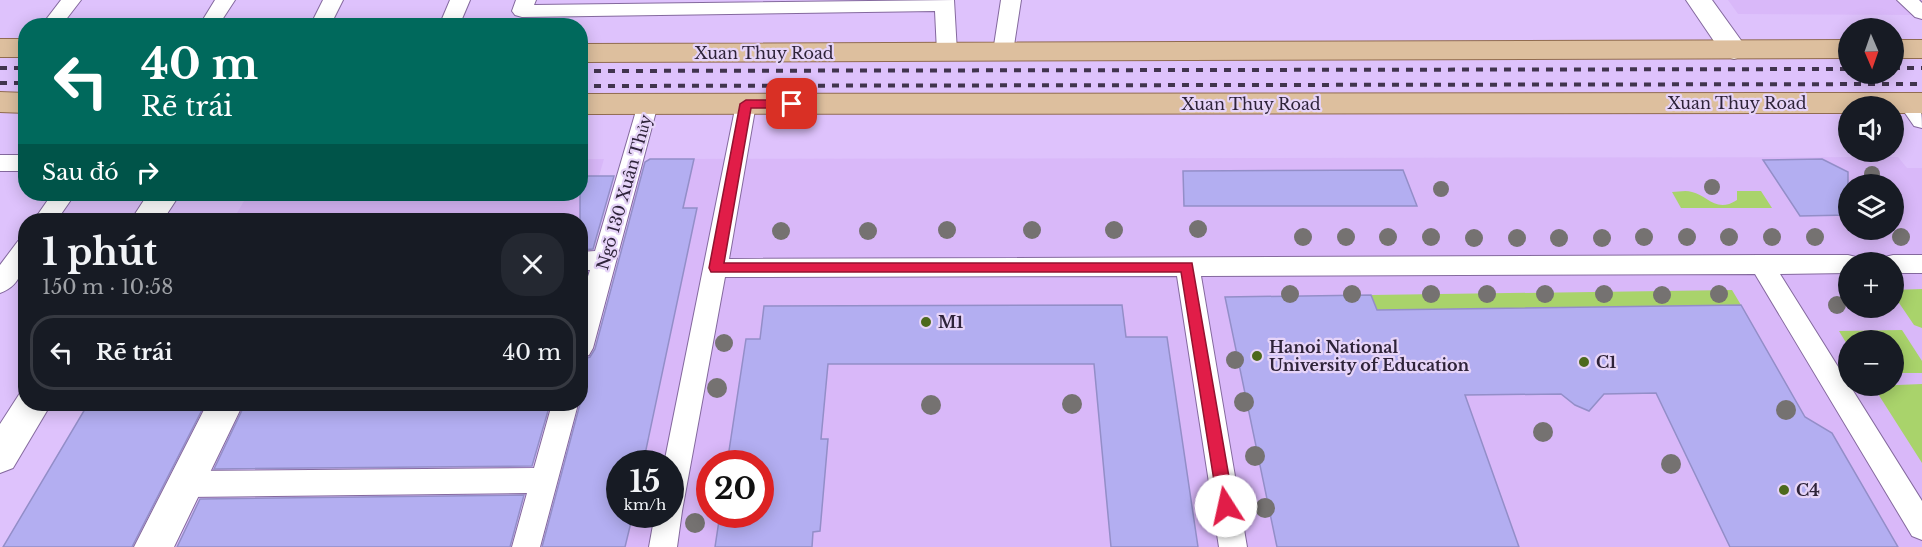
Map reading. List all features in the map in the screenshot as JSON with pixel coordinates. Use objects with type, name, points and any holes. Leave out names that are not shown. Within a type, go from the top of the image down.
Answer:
[{"type":"main road","points":[[0,48],[18,48]]},
{"type":"main road","name":"Xuan Thuy Road","points":[[588,104],[746,104],[1361,77],[1734,50],[1838,49]]},
{"type":"main road","points":[[1904,49],[1922,49]]},
{"type":"main road","name":"Xuan Thuy Road","points":[[588,53],[1003,52],[1361,77],[1917,109]]},
{"type":"main road","points":[[0,102],[18,103]]},
{"type":"street","points":[[1699,0],[1734,50]]},
{"type":"street","points":[[0,456],[29,411]]},
{"type":"street","points":[[154,547],[222,411]]},
{"type":"lane","points":[[56,18],[71,0]]},
{"type":"lane","points":[[324,18],[333,0]]},
{"type":"lane","points":[[452,18],[460,0]]},
{"type":"lane","points":[[1003,52],[1011,0]]},
{"type":"lane","points":[[1907,0],[1922,13]]},
{"type":"lane","points":[[212,18],[222,1]]},
{"type":"lane","points":[[521,12],[944,2],[947,52]]},
{"type":"lane","name":"Ngõ 130 Xuân Thủy","points":[[588,320],[648,104]]},
{"type":"lane","points":[[681,450],[746,104]]},
{"type":"lane","points":[[0,163],[18,164]]},
{"type":"lane","points":[[0,283],[18,258]]},
{"type":"lane","points":[[588,261],[605,260]]},
{"type":"lane","points":[[1762,264],[1921,525]]},
{"type":"lane","points":[[716,268],[1838,264]]},
{"type":"lane","points":[[1904,264],[1922,264]]},
{"type":"lane","points":[[1187,266],[1233,547]]},
{"type":"lane","points":[[526,547],[563,411]]},
{"type":"lane","points":[[186,484],[544,480]]},
{"type":"lane","points":[[663,547],[666,528]]},
{"type":"shaded area","points":[[1728,0],[1922,0],[1922,15],[1738,14]]},
{"type":"shaded area","name":"Hanoi National University of Education","points":[[1838,157],[1838,162],[1902,162],[1907,168],[1922,168],[1922,547],[625,547],[630,528],[684,528],[684,450],[647,450],[697,209],[622,208],[632,170],[650,159]]},
{"type":"shaded area","points":[[588,159],[604,159],[588,213],[237,213],[244,201],[588,201]]},
{"type":"green space","points":[[1737,191],[1761,191],[1772,208],[1681,208],[1672,192],[1692,192],[1723,205],[1737,200]]},
{"type":"green space","points":[[1922,289],[1922,328],[1914,325],[1904,310],[1904,290]]},
{"type":"green space","points":[[1732,290],[1741,305],[1377,310],[1371,295]]},
{"type":"green space","points":[[1904,333],[1922,361],[1922,373],[1904,373]]},
{"type":"green space","points":[[1922,384],[1922,463],[1879,396],[1904,396],[1904,385]]},
{"type":"building","points":[[650,159],[694,159],[683,208],[697,208],[646,450],[606,450],[606,528],[630,528],[625,547],[542,547],[578,411],[588,411],[588,358],[595,349],[645,162]]},
{"type":"building","points":[[1822,159],[1848,172],[1848,174],[1838,174],[1838,215],[1800,216],[1763,160]]},
{"type":"building","points":[[1403,170],[1417,206],[1184,206],[1183,171]]},
{"type":"building","points":[[588,176],[614,176],[593,249],[588,249],[588,213],[580,213],[580,201],[588,201]]},
{"type":"building","points":[[1371,295],[1377,310],[1741,305],[1805,417],[1832,433],[1898,547],[1730,547],[1656,393],[1604,394],[1589,411],[1575,405],[1561,394],[1465,395],[1519,547],[1277,547],[1225,297]]},
{"type":"building","points":[[1122,305],[1126,337],[1167,337],[1198,547],[1111,547],[1094,364],[828,364],[821,439],[828,439],[820,531],[813,532],[812,547],[715,547],[718,528],[774,528],[774,450],[729,450],[746,339],[760,339],[764,306]]},
{"type":"building","points":[[84,411],[201,411],[132,547],[3,547]]},
{"type":"building","points":[[242,411],[548,411],[532,466],[214,469]]},
{"type":"building","points":[[524,495],[510,547],[177,547],[200,499]]},
{"type":"railway","points":[[0,68],[18,68]]},
{"type":"railway","points":[[1904,68],[1922,68]]},
{"type":"railway","points":[[588,71],[1838,69]]},
{"type":"railway","points":[[0,83],[18,83]]},
{"type":"railway","points":[[588,86],[1922,84]]},
{"type":"place","name":"M1","points":[[926,322]]},
{"type":"place","name":"Hanoi National University of Education","points":[[1257,356]]},
{"type":"place","name":"C1","points":[[1584,362]]},
{"type":"place","name":"C4","points":[[1784,490]]},
{"type":"route","points":[[792,104],[746,104],[716,268],[1187,266],[1226,506]]}]
